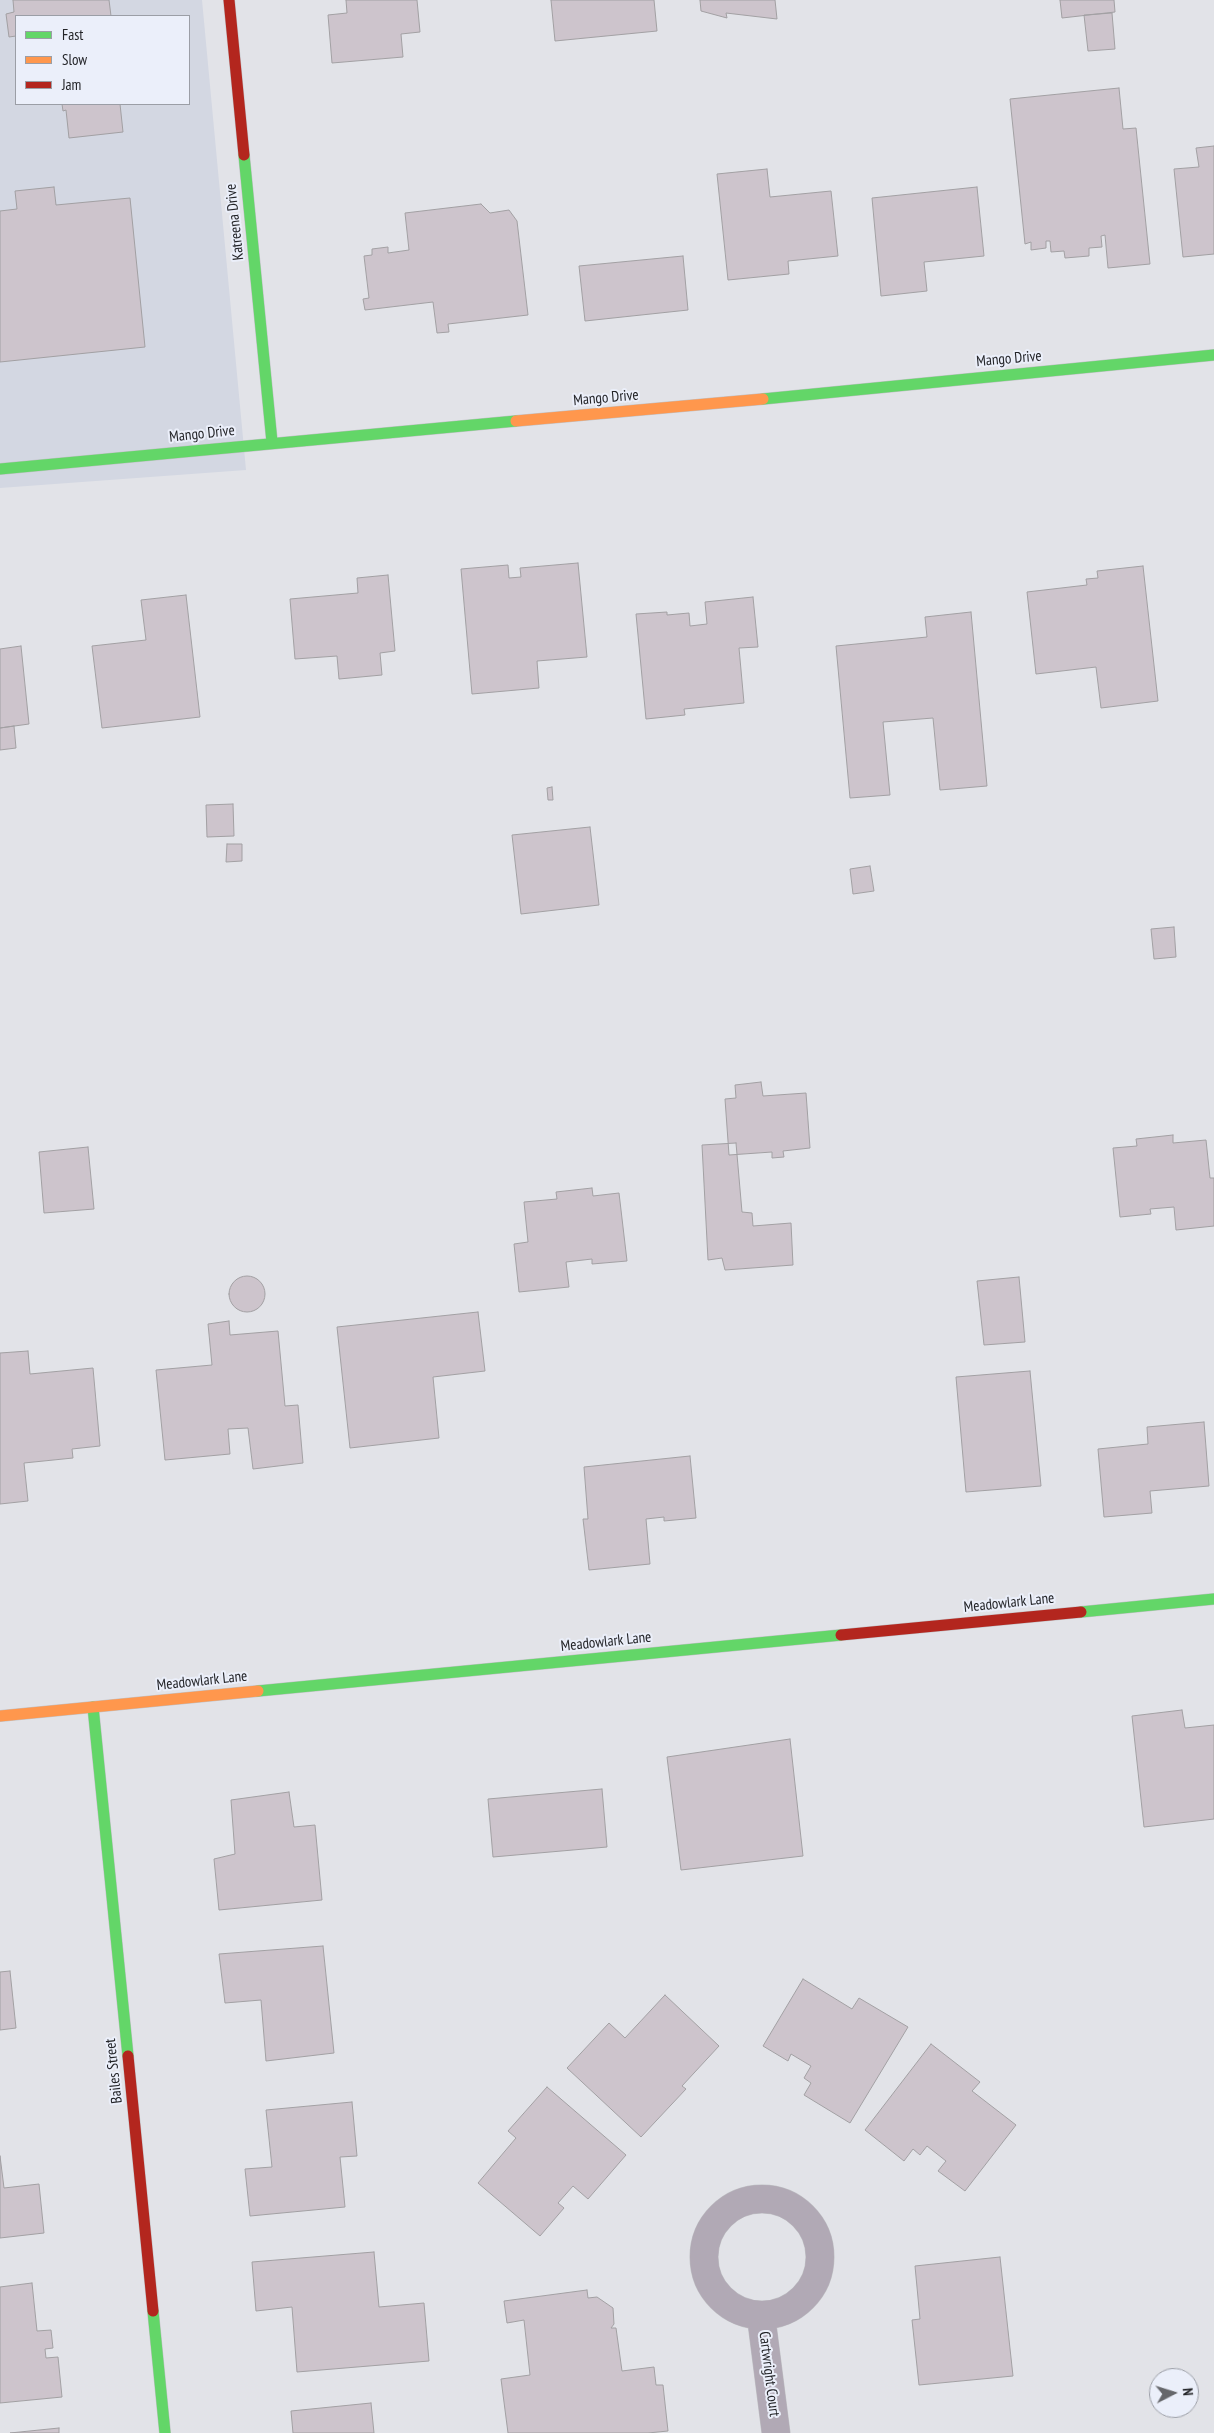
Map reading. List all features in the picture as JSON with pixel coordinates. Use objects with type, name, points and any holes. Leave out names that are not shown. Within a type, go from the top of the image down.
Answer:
[{"type":"street","name":"Katreena Drive","points":[[228,0],[272,442]]},
{"type":"street","name":"Mango Drive","points":[[0,469],[272,442],[700,405],[1214,355]]},
{"type":"street","name":"Meadowlark Lane","points":[[0,1716],[1214,1599]]},
{"type":"street","name":"Bailes Street","points":[[93,1707],[165,2433]]},
{"type":"street","name":"Cartwright Court","points":[[772,2199],[793,2207],[808,2220],[819,2246],[819,2267],[813,2286],[805,2297],[789,2309],[761,2316],[741,2312],[722,2299],[709,2283],[704,2258],[706,2238],[716,2219],[732,2206],[745,2201],[772,2199]]},
{"type":"street","name":"Cartwright Court","points":[[761,2316],[776,2433]]},
{"type":"shaded area","points":[[0,0],[202,0],[246,470],[0,488]]},
{"type":"building","points":[[13,0],[109,0],[111,15],[15,15],[15,36],[9,37],[6,14],[14,12]]},
{"type":"building","points":[[346,0],[417,0],[420,32],[401,34],[403,57],[332,63],[328,15],[347,13]]},
{"type":"building","points":[[551,0],[654,0],[657,31],[555,41]]},
{"type":"building","points":[[700,0],[775,0],[777,19],[726,13],[727,18],[701,11]]},
{"type":"building","points":[[1060,0],[1114,0],[1115,12],[1062,18]]},
{"type":"building","points":[[1112,13],[1115,49],[1088,51],[1084,15]]},
{"type":"building","points":[[1119,88],[1123,129],[1136,128],[1150,264],[1108,268],[1105,235],[1101,236],[1102,247],[1089,248],[1089,256],[1065,258],[1064,251],[1051,252],[1050,241],[1046,241],[1046,248],[1031,250],[1031,242],[1025,244],[1010,99]]},
{"type":"building","points":[[62,105],[120,105],[123,132],[69,138],[66,110],[63,111]]},
{"type":"building","points":[[1214,146],[1214,254],[1183,257],[1174,169],[1199,167],[1196,148]]},
{"type":"building","points":[[767,169],[770,197],[831,191],[838,256],[788,261],[789,274],[728,280],[717,174]]},
{"type":"building","points":[[54,187],[56,205],[130,198],[145,347],[0,362],[0,211],[17,209],[15,191]]},
{"type":"building","points":[[977,187],[984,256],[924,262],[927,291],[881,296],[872,198]]},
{"type":"building","points":[[481,204],[490,213],[509,210],[517,221],[528,315],[448,324],[449,332],[437,333],[433,302],[365,310],[363,299],[369,298],[364,256],[372,255],[372,249],[388,247],[388,253],[409,250],[405,213]]},
{"type":"building","points":[[683,256],[688,310],[585,321],[579,266]]},
{"type":"building","points":[[578,563],[587,657],[537,661],[539,688],[472,694],[461,569],[508,565],[509,578],[521,577],[520,568]]},
{"type":"building","points":[[1143,566],[1158,701],[1101,708],[1096,667],[1036,674],[1027,592],[1087,585],[1086,579],[1098,578],[1097,571]]},
{"type":"building","points":[[388,575],[395,651],[380,653],[382,675],[339,679],[337,656],[295,659],[290,599],[358,593],[357,578]]},
{"type":"building","points":[[186,595],[200,717],[102,728],[92,646],[146,640],[141,600]]},
{"type":"building","points":[[753,597],[758,647],[739,648],[744,703],[684,709],[685,715],[646,719],[636,614],[667,612],[667,615],[689,613],[690,626],[707,624],[705,602]]},
{"type":"building","points":[[971,612],[987,786],[940,790],[933,718],[883,722],[890,795],[850,798],[836,646],[927,637],[925,617]]},
{"type":"building","points":[[21,646],[29,724],[0,728],[0,649]]},
{"type":"building","points":[[14,726],[16,748],[0,750],[0,728]]},
{"type":"building","points":[[552,787],[553,800],[548,800],[547,788]]},
{"type":"building","points":[[233,804],[234,836],[207,837],[206,805]]},
{"type":"building","points":[[590,827],[599,905],[521,914],[512,835]]},
{"type":"building","points":[[227,844],[242,844],[242,861],[226,862]]},
{"type":"building","points":[[870,866],[874,891],[853,894],[850,869]]},
{"type":"building","points":[[1174,927],[1176,957],[1154,959],[1151,929]]},
{"type":"building","points":[[761,1082],[763,1096],[806,1093],[810,1148],[783,1151],[784,1157],[772,1158],[772,1152],[729,1155],[725,1099],[736,1098],[735,1085]]},
{"type":"building","points":[[1173,1135],[1173,1143],[1206,1140],[1210,1178],[1214,1178],[1214,1226],[1176,1230],[1174,1207],[1150,1209],[1151,1214],[1120,1217],[1113,1148],[1137,1146],[1136,1139]]},
{"type":"building","points":[[736,1143],[742,1212],[752,1213],[753,1226],[791,1223],[793,1265],[725,1270],[722,1258],[708,1260],[702,1145]]},
{"type":"building","points":[[88,1147],[94,1209],[44,1213],[39,1152]]},
{"type":"building","points":[[592,1188],[593,1196],[619,1193],[627,1261],[592,1264],[592,1259],[566,1262],[569,1287],[519,1292],[514,1244],[528,1242],[524,1202],[557,1199],[556,1192]]},
{"type":"building","points":[[247,1276],[254,1277],[260,1281],[264,1287],[264,1301],[260,1307],[254,1311],[247,1312],[240,1311],[234,1307],[230,1301],[229,1294],[230,1287],[234,1281],[240,1277]]},
{"type":"building","points":[[1019,1277],[1025,1342],[984,1345],[977,1281]]},
{"type":"building","points":[[478,1312],[485,1371],[433,1377],[439,1438],[350,1448],[337,1327]]},
{"type":"building","points":[[229,1321],[230,1335],[278,1331],[285,1406],[298,1405],[303,1463],[253,1469],[248,1428],[228,1429],[230,1454],[165,1460],[156,1370],[212,1365],[208,1324]]},
{"type":"building","points":[[28,1351],[30,1374],[93,1368],[100,1446],[72,1449],[73,1458],[24,1463],[28,1501],[0,1504],[0,1353]]},
{"type":"building","points":[[1030,1371],[1041,1486],[966,1492],[956,1377]]},
{"type":"building","points":[[1204,1422],[1209,1486],[1150,1491],[1152,1513],[1104,1517],[1098,1449],[1148,1444],[1147,1427]]},
{"type":"building","points":[[690,1456],[696,1518],[664,1521],[664,1517],[646,1519],[650,1564],[589,1570],[583,1519],[588,1519],[584,1467]]},
{"type":"building","points":[[1182,1710],[1185,1728],[1214,1725],[1214,1819],[1144,1827],[1132,1716]]},
{"type":"building","points":[[790,1739],[803,1856],[681,1870],[667,1757]]},
{"type":"building","points":[[602,1789],[607,1847],[493,1857],[488,1799]]},
{"type":"building","points":[[289,1792],[294,1827],[315,1825],[322,1900],[219,1910],[214,1859],[235,1854],[231,1800]]},
{"type":"building","points":[[323,1946],[334,2053],[266,2061],[261,2000],[225,2003],[219,1954]]},
{"type":"building","points":[[10,1971],[16,2028],[0,2030],[0,1972]]},
{"type":"building","points":[[803,1979],[852,2009],[859,1998],[908,2027],[850,2123],[804,2095],[811,2083],[804,2078],[811,2066],[791,2054],[788,2061],[763,2046]]},
{"type":"building","points":[[665,1995],[719,2046],[682,2086],[686,2089],[641,2137],[567,2068],[609,2023],[625,2038]]},
{"type":"building","points":[[931,2044],[980,2082],[972,2091],[1016,2125],[965,2191],[938,2171],[946,2161],[927,2146],[920,2155],[913,2149],[904,2161],[865,2130]]},
{"type":"building","points":[[547,2087],[626,2155],[588,2199],[573,2186],[558,2203],[564,2208],[540,2236],[478,2183],[516,2138],[508,2131]]},
{"type":"building","points":[[352,2102],[357,2156],[340,2157],[345,2207],[250,2216],[245,2169],[272,2167],[266,2110]]},
{"type":"building","points":[[0,2156],[4,2188],[39,2184],[44,2233],[0,2238]]},
{"type":"building","points":[[374,2252],[379,2307],[424,2303],[429,2361],[297,2372],[292,2307],[256,2311],[252,2262]]},
{"type":"building","points":[[1000,2257],[1013,2376],[919,2385],[912,2320],[920,2319],[915,2266]]},
{"type":"building","points":[[32,2283],[37,2331],[51,2330],[53,2348],[45,2349],[46,2358],[58,2357],[62,2397],[0,2403],[0,2287]]},
{"type":"building","points":[[587,2290],[588,2298],[597,2297],[613,2308],[614,2324],[611,2328],[616,2328],[622,2371],[654,2367],[656,2385],[663,2385],[668,2431],[648,2433],[508,2433],[501,2379],[530,2375],[524,2320],[507,2323],[504,2301]]},
{"type":"building","points":[[371,2403],[374,2433],[293,2433],[291,2411]]},
{"type":"building","points":[[59,2428],[59,2433],[10,2433]]},
{"type":"traffic: fast","points":[[244,155],[272,442]]},
{"type":"traffic: fast","points":[[763,399],[1214,355]]},
{"type":"traffic: fast","points":[[0,469],[516,421]]},
{"type":"traffic: fast","points":[[1081,1612],[1214,1599]]},
{"type":"traffic: fast","points":[[258,1691],[841,1635]]},
{"type":"traffic: fast","points":[[93,1707],[128,2056]]},
{"type":"traffic: fast","points":[[153,2311],[165,2433]]},
{"type":"traffic: slow","points":[[516,421],[763,399]]},
{"type":"traffic: slow","points":[[0,1716],[258,1691]]},
{"type":"traffic: jam","points":[[229,0],[244,155]]},
{"type":"traffic: jam","points":[[841,1635],[1081,1612]]},
{"type":"traffic: jam","points":[[128,2056],[153,2311]]}]
